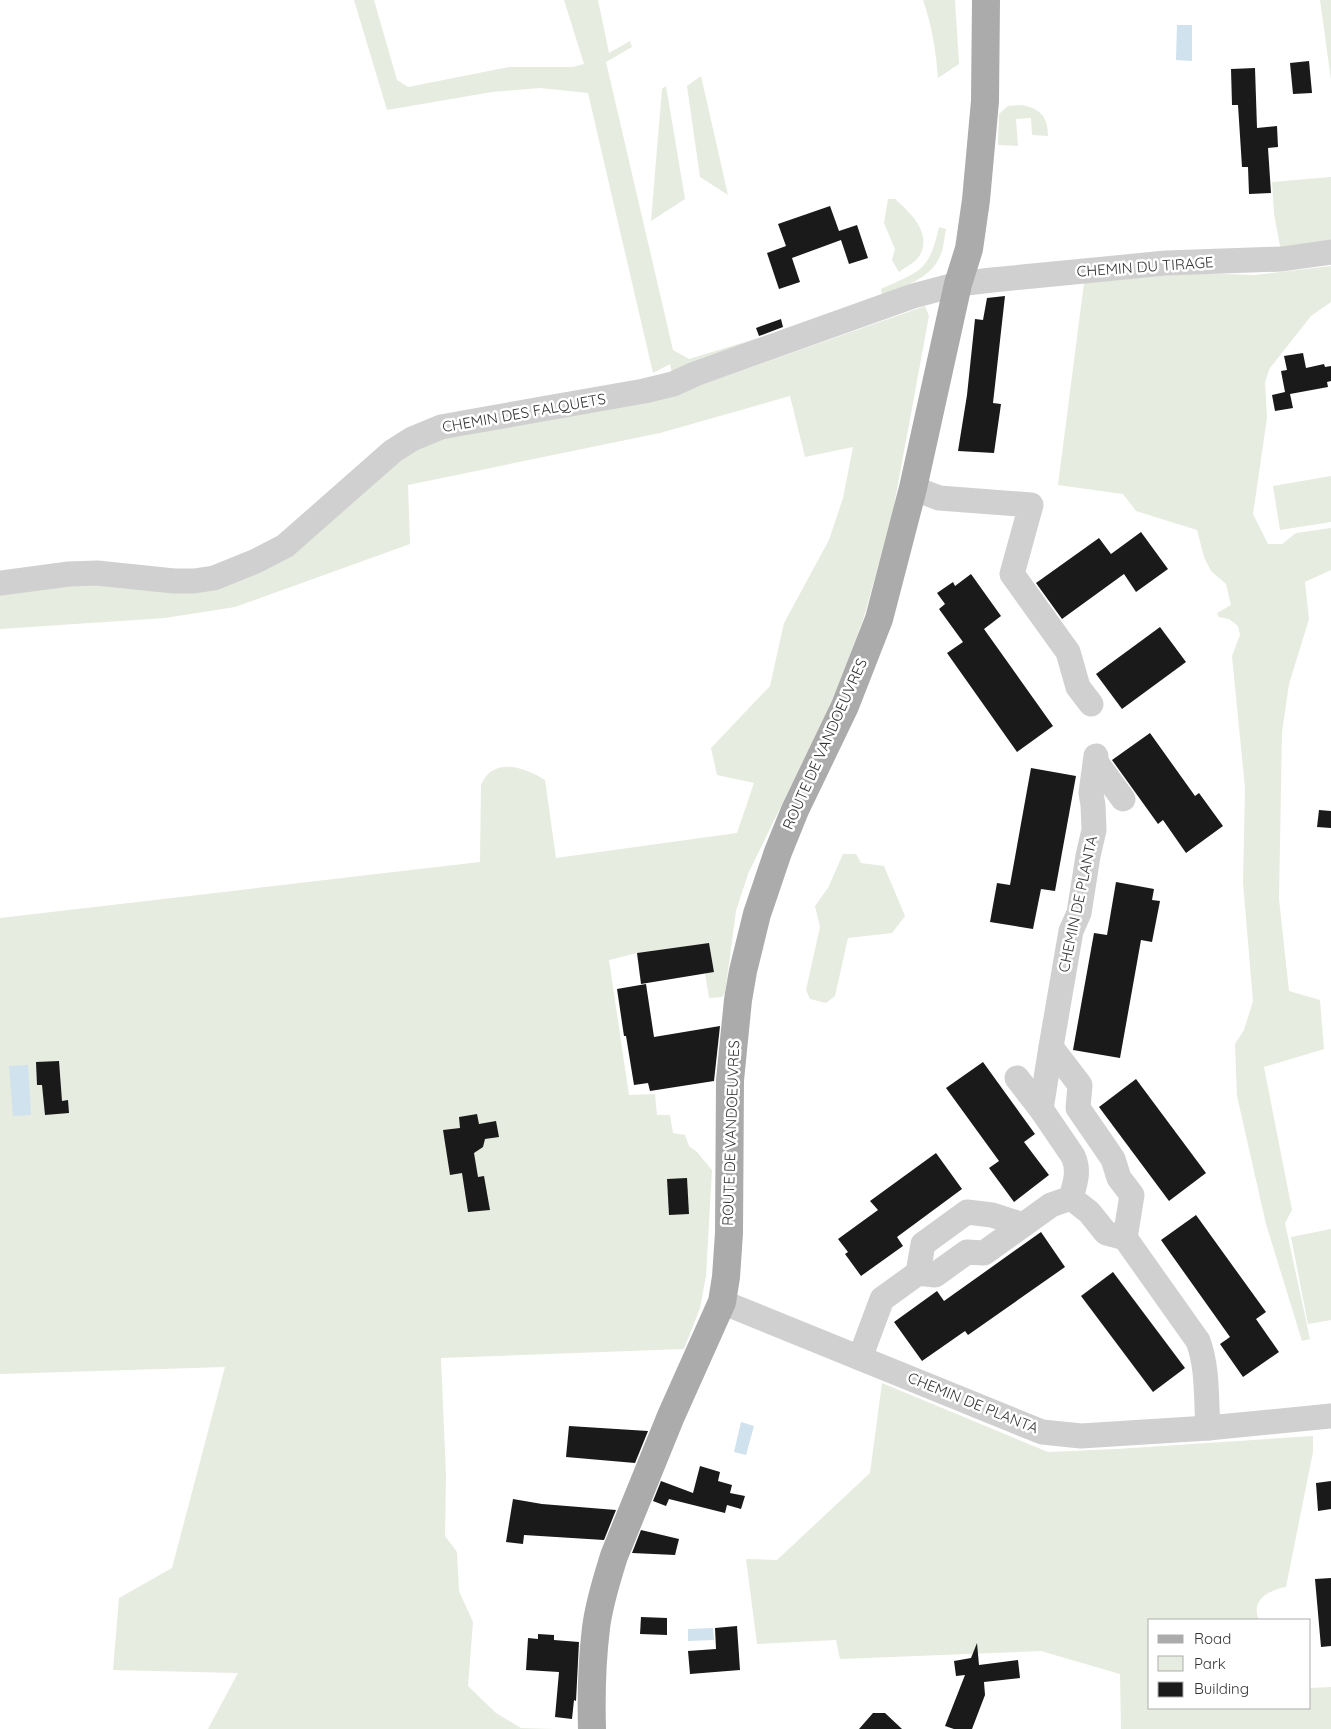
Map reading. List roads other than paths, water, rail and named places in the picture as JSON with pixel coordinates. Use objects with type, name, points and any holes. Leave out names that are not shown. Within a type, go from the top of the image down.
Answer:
[{"type":"main road","points":[[958,284],[957,247],[969,144],[972,73],[970,0]]},
{"type":"main road","points":[[958,284],[969,249],[979,171],[985,101],[986,0]]},
{"type":"main road","name":"ROUTE DE VANDOEUVRES","points":[[592,1729],[592,1665],[596,1627],[614,1556],[671,1416],[722,1302],[729,1233],[730,1080],[738,1000],[750,941],[778,852],[795,810],[846,706],[879,619],[912,488],[958,284]]},
{"type":"street","name":"CHEMIN DU TIRAGE","points":[[958,284],[1166,264],[1282,259],[1331,252]]},
{"type":"street","name":"CHEMIN DES FALQUETS","points":[[0,583],[69,574],[98,573],[174,581],[214,578],[256,561],[285,546],[392,452],[426,432],[441,427],[644,392],[662,387],[913,296],[958,284]]},
{"type":"street","points":[[912,488],[939,498],[1031,505],[1012,574],[1068,652],[1078,686],[1091,704]]},
{"type":"street","name":"CHEMIN DE PLANTA","points":[[1041,1109],[1071,931],[1078,914],[1094,830],[1091,793],[1096,759],[1123,800]]},
{"type":"street","points":[[1052,1047],[1080,1085],[1078,1108],[1113,1159],[1119,1178],[1132,1194],[1125,1238]]},
{"type":"street","points":[[1018,1078],[1077,1164],[1077,1177],[1071,1198]]},
{"type":"street","points":[[1071,1198],[1089,1212],[1106,1233],[1125,1238],[1198,1341],[1204,1363],[1208,1428]]},
{"type":"street","points":[[860,1358],[882,1299],[918,1273],[935,1275],[967,1252],[984,1254],[1051,1205],[1071,1198]]},
{"type":"street","points":[[918,1273],[923,1244],[967,1212],[992,1215],[1023,1225]]},
{"type":"street","name":"CHEMIN DE PLANTA","points":[[722,1302],[1042,1432],[1081,1436],[1208,1428],[1331,1416]]},
{"type":"water","points":[[1177,25],[1192,25],[1192,61],[1176,60]]},
{"type":"water","points":[[28,1065],[31,1115],[13,1116],[9,1066]]},
{"type":"water","points":[[741,1422],[754,1426],[746,1455],[734,1452]]},
{"type":"water","points":[[713,1628],[714,1640],[688,1641],[688,1629]]}]
